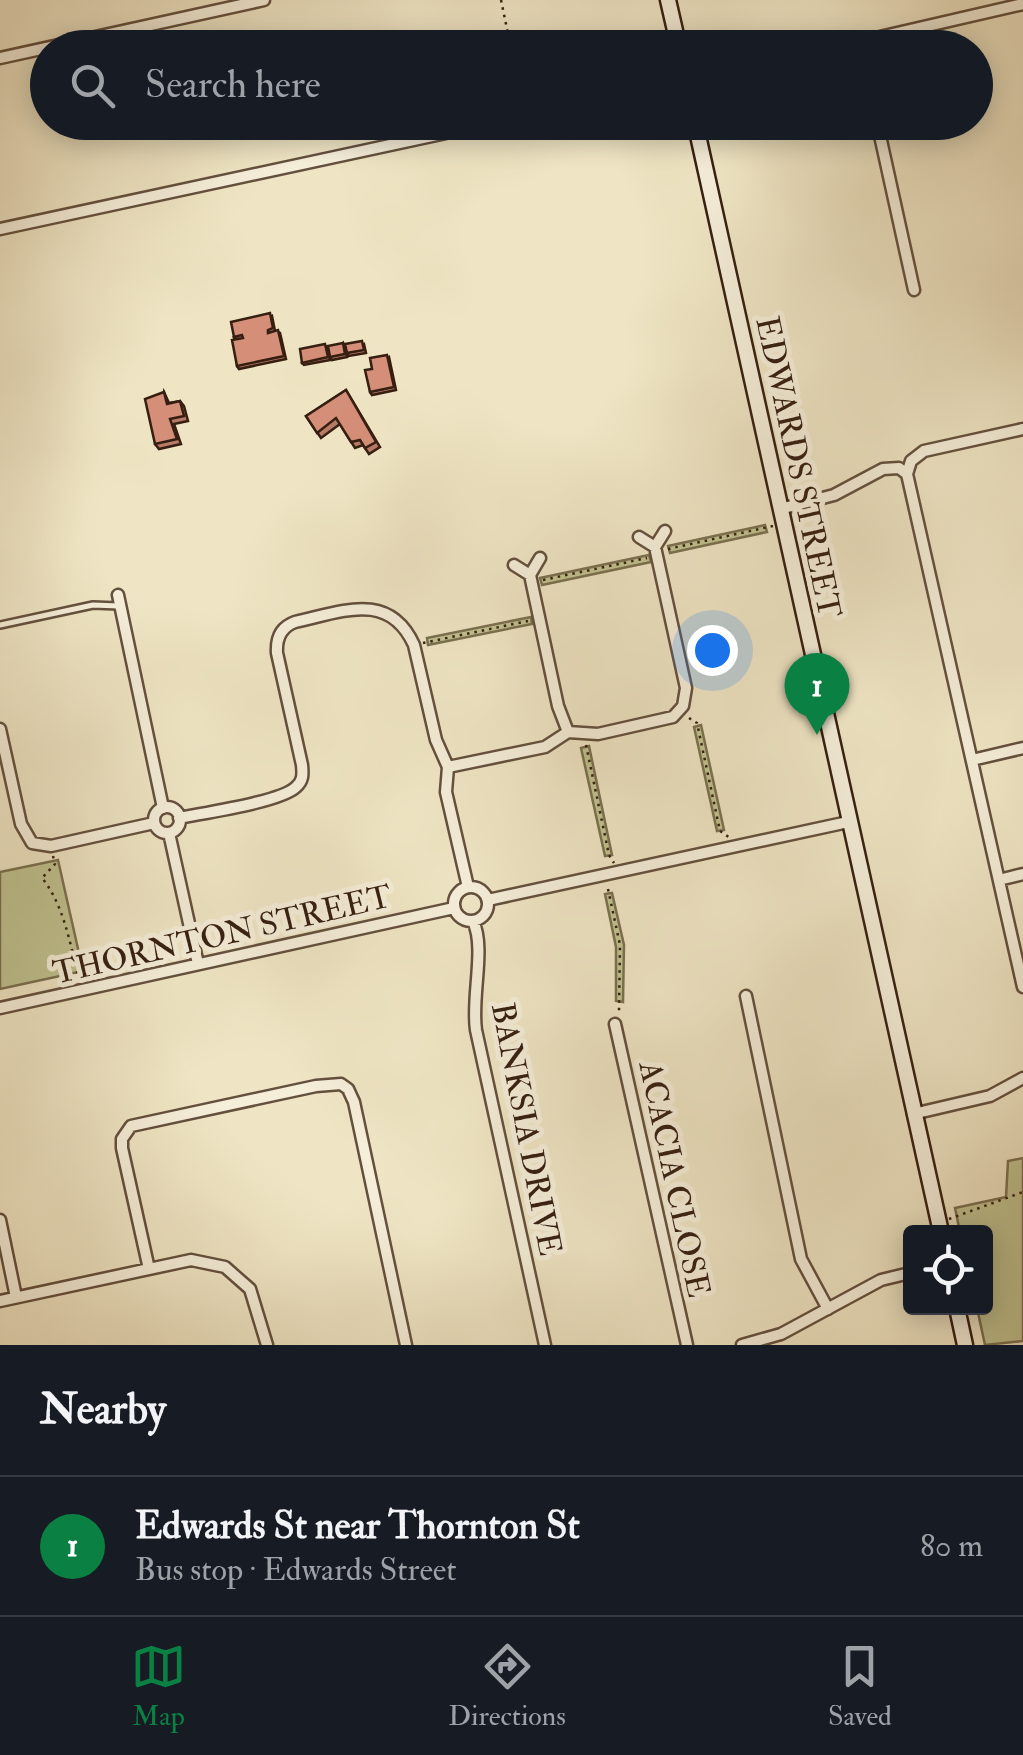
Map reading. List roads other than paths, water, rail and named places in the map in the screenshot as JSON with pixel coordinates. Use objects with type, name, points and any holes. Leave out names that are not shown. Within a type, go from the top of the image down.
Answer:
[{"type":"main road","points":[[668,0],[675,30]]},
{"type":"main road","name":"EDWARDS STREET","points":[[699,140],[940,1225]]},
{"type":"main road","points":[[958,1315],[965,1345]]},
{"type":"street","points":[[127,30],[264,0]]},
{"type":"street","points":[[917,30],[1023,4]]},
{"type":"street","points":[[0,58],[30,51]]},
{"type":"street","points":[[0,228],[412,140]]},
{"type":"street","points":[[881,140],[914,290]]},
{"type":"street","points":[[1023,429],[924,452],[911,461],[907,474],[1023,987]]},
{"type":"street","points":[[780,509],[834,495],[883,468],[899,468],[907,474]]},
{"type":"street","points":[[448,767],[545,747],[568,732],[598,734],[666,719],[680,710],[686,700],[686,688],[656,548],[665,532]]},
{"type":"street","points":[[638,537],[656,548]]},
{"type":"street","points":[[540,558],[530,574],[558,706],[568,732]]},
{"type":"street","points":[[514,565],[530,574]]},
{"type":"street","points":[[119,600],[163,808]]},
{"type":"street","points":[[179,818],[280,796],[301,781],[302,766],[276,645],[278,636],[287,625],[344,610],[369,608],[395,619],[414,645],[436,740],[448,767],[446,792],[468,886]]},
{"type":"street","points":[[0,729],[23,831],[32,843],[51,846],[154,824]]},
{"type":"street","points":[[972,760],[1023,748]]},
{"type":"street","points":[[163,808],[174,810],[179,818],[176,830],[169,833],[158,830],[154,824],[155,816],[163,808]]},
{"type":"street","points":[[488,900],[848,822]]},
{"type":"street","points":[[169,833],[198,964]]},
{"type":"street","points":[[999,880],[1023,874]]},
{"type":"street","points":[[468,886],[478,888],[488,900],[486,914],[473,921],[463,919],[454,908],[458,892],[468,886]]},
{"type":"street","name":"THORNTON STREET","points":[[0,1008],[454,908]]},
{"type":"street","name":"BANKSIA DRIVE","points":[[473,921],[478,939],[476,1030],[545,1345]]},
{"type":"street","points":[[746,996],[801,1260],[828,1309]]},
{"type":"street","name":"ACACIA CLOSE","points":[[615,1024],[687,1345]]},
{"type":"street","points":[[913,1114],[990,1096],[1023,1078]]},
{"type":"street","points":[[149,1269],[122,1148],[122,1140],[131,1126],[341,1084],[354,1102],[406,1345]]},
{"type":"street","points":[[0,1220],[16,1296]]},
{"type":"street","points":[[0,1301],[191,1260],[225,1267],[250,1289],[267,1345]]},
{"type":"street","points":[[742,1345],[782,1334],[880,1280],[903,1275]]},
{"type":"lane","points":[[0,626],[119,600]]},
{"type":"place","name":"Edwards St near Thornton St","points":[[817,735]]}]
